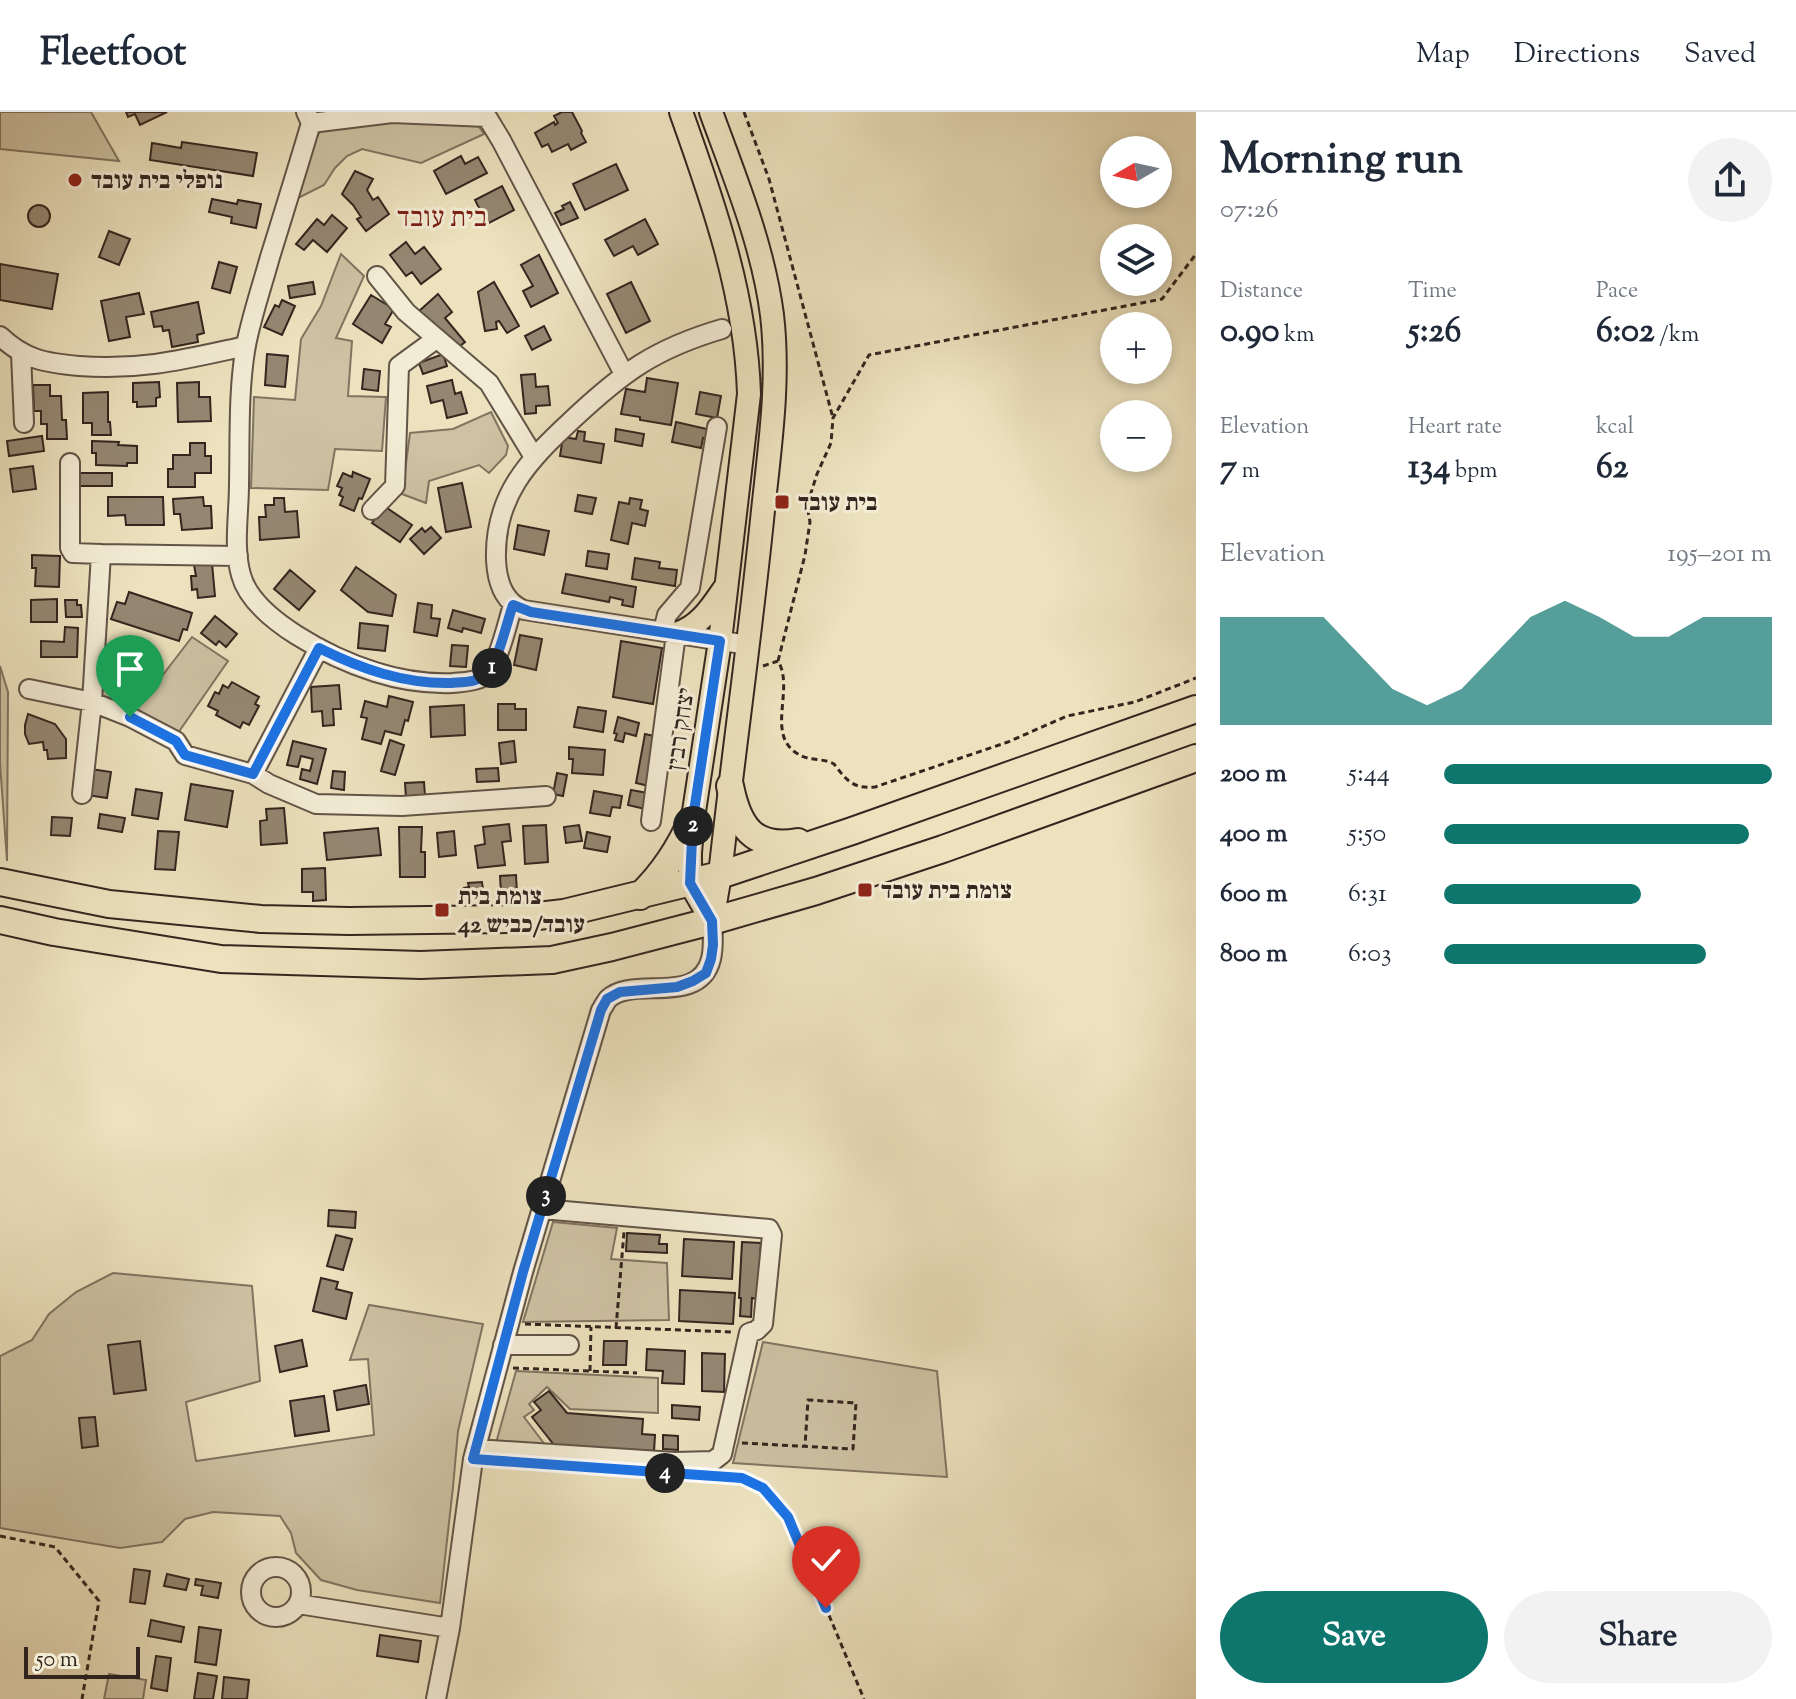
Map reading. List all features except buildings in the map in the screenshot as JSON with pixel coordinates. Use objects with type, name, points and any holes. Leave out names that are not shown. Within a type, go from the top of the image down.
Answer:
[{"type":"highway","points":[[0,882],[109,904],[261,919],[511,919],[564,913],[720,875],[1196,709]]},
{"type":"highway","points":[[0,920],[54,932],[221,959],[421,965],[552,960],[712,921],[816,891],[1196,758]]},
{"type":"highway","points":[[730,786],[738,817],[755,837],[767,842],[786,844],[852,831]]},
{"type":"highway","points":[[640,896],[667,868],[682,845],[693,818]]},
{"type":"main road","name":"יצחק רבין","points":[[681,112],[732,268],[748,357],[749,394],[720,641],[693,818],[690,883]]},
{"type":"main road","points":[[711,112],[761,256],[772,315],[775,395],[748,645],[712,921]]},
{"type":"main road","points":[[670,633],[689,629],[704,616],[727,584]]},
{"type":"main road","points":[[690,883],[712,921]]},
{"type":"street","points":[[513,605],[492,667],[483,677],[472,681],[441,683],[398,678],[357,666],[319,648],[257,604],[245,586],[238,556],[241,384],[246,346],[309,117],[392,113],[486,114],[624,374]]},
{"type":"street","points":[[377,276],[406,312],[489,383],[534,457]]},
{"type":"street","points":[[722,329],[669,348],[624,374],[534,457],[507,498],[499,525],[496,573],[513,605],[531,612],[748,645]]},
{"type":"street","points":[[0,336],[21,354],[47,363],[109,368],[184,360],[246,346]]},
{"type":"street","points":[[372,510],[395,486],[399,366],[436,339]]},
{"type":"street","points":[[21,354],[24,423]]},
{"type":"street","points":[[651,821],[670,633],[667,615],[690,588],[717,427]]},
{"type":"street","points":[[70,463],[70,548],[73,553],[238,556]]},
{"type":"street","points":[[82,794],[92,702],[101,554]]},
{"type":"street","points":[[253,774],[319,648]]},
{"type":"street","points":[[29,689],[92,702],[130,717],[176,741],[185,755],[253,774],[316,804],[402,806],[546,796]]},
{"type":"street","points":[[436,1699],[450,1628],[476,1449],[509,1323],[601,1010],[607,999],[620,992],[677,987],[706,973],[713,945],[712,921]]},
{"type":"street","points":[[476,1449],[675,1462],[713,1461],[722,1454],[749,1333],[763,1324],[772,1235],[769,1229],[542,1209]]},
{"type":"street","points":[[503,1345],[569,1345]]},
{"type":"street","points":[[298,1604],[450,1628]]},
{"type":"path","points":[[744,112],[769,179],[833,418],[831,443],[810,496],[805,555],[778,661],[785,683],[782,732],[786,745],[800,756],[835,765],[849,782],[861,788],[875,787],[1008,742],[1067,716],[1135,702],[1196,678]]},
{"type":"path","points":[[833,418],[869,355],[1162,299],[1196,254]]},
{"type":"path","points":[[744,672],[778,661]]},
{"type":"path","points":[[616,1328],[625,1216]]},
{"type":"path","points":[[509,1323],[749,1333]]},
{"type":"path","points":[[590,1371],[591,1327]]},
{"type":"path","points":[[497,1368],[637,1373]]},
{"type":"path","points":[[724,1442],[853,1449],[856,1403],[808,1400],[805,1446]]},
{"type":"path","points":[[711,1476],[742,1478],[763,1488],[788,1517],[864,1699]]},
{"type":"path","points":[[0,1536],[55,1547],[99,1601],[82,1699]]},
{"type":"shaded area","points":[[0,112],[91,112],[119,161],[0,149]]},
{"type":"shaded area","points":[[468,120],[484,134],[421,163],[362,149],[347,156],[324,185],[298,198],[312,145],[321,130],[376,121]]},
{"type":"shaded area","points":[[341,254],[364,276],[336,338],[352,341],[348,396],[386,397],[382,451],[335,449],[328,490],[251,488],[254,397],[295,400],[301,339],[321,306]]},
{"type":"shaded area","points":[[491,412],[508,446],[506,455],[489,473],[479,465],[429,481],[426,503],[402,494],[410,433],[453,429]]},
{"type":"shaded area","points":[[192,637],[228,661],[178,733],[101,699],[105,649],[162,676]]},
{"type":"shaded area","points":[[0,666],[8,692],[7,861],[0,763]]},
{"type":"shaded area","points":[[553,1222],[617,1228],[611,1259],[667,1263],[669,1320],[523,1322]]},
{"type":"shaded area","points":[[113,1273],[252,1286],[260,1381],[186,1402],[196,1461],[374,1435],[368,1359],[350,1360],[369,1305],[483,1324],[458,1431],[440,1603],[357,1590],[321,1580],[296,1553],[291,1533],[280,1516],[213,1512],[185,1519],[162,1542],[120,1548],[0,1528],[0,1356],[32,1340],[49,1314],[76,1292]]},
{"type":"shaded area","points":[[763,1342],[937,1371],[947,1477],[733,1463]]},
{"type":"shaded area","points":[[516,1371],[658,1378],[658,1413],[570,1409],[547,1387],[529,1404],[534,1410],[524,1417],[546,1446],[496,1443]]},
{"type":"shaded area","points":[[109,1674],[146,1680],[143,1699],[104,1699]]},
{"type":"place","name":"נופלי בית עובד","points":[[75,180]]},
{"type":"place","name":"בית עובד","points":[[782,502]]},
{"type":"place","name":"צומת בית עובד","points":[[865,890]]},
{"type":"place","name":"צומת בית עובד/כביש 42","points":[[442,910]]},
{"type":"district","name":"בית עובד","points":[[442,216]]},
{"type":"route","points":[[130,717],[176,741],[185,755],[253,774],[319,648],[357,666],[398,678],[441,683],[472,681],[483,677],[495,662],[513,605],[531,612],[720,641],[690,853],[690,883],[712,921],[711,959],[706,973],[693,981],[677,987],[620,992],[607,999],[601,1010],[523,1272],[473,1459],[742,1478],[763,1488],[788,1517],[826,1608]]}]
